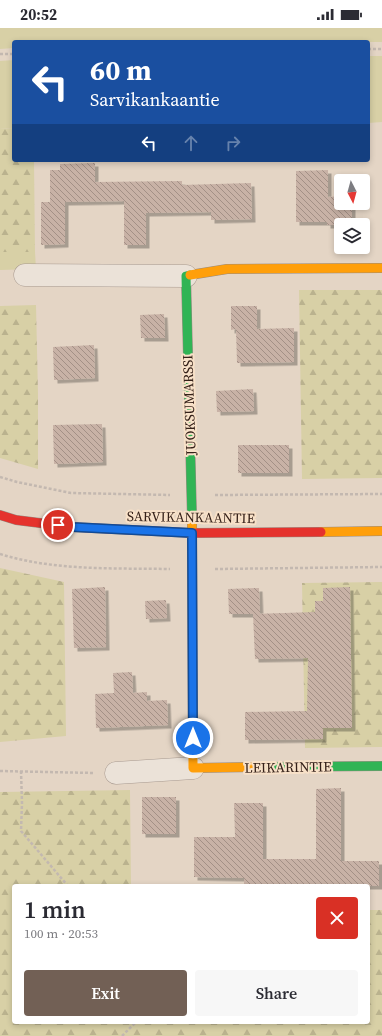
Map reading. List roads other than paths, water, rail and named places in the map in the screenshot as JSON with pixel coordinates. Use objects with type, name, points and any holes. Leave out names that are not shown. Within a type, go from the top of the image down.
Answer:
[{"type":"street","points":[[25,275],[186,276],[227,269],[382,268]]},
{"type":"street","name":"JUOKSUMARSSI","points":[[186,276],[192,533]]},
{"type":"street","name":"SARVIKANKAANTIE","points":[[0,515],[16,520],[72,527],[192,533],[382,531]]},
{"type":"street","points":[[192,533],[193,768]]},
{"type":"street","name":"LEIKARINTIE","points":[[116,773],[193,768],[382,766]]}]
